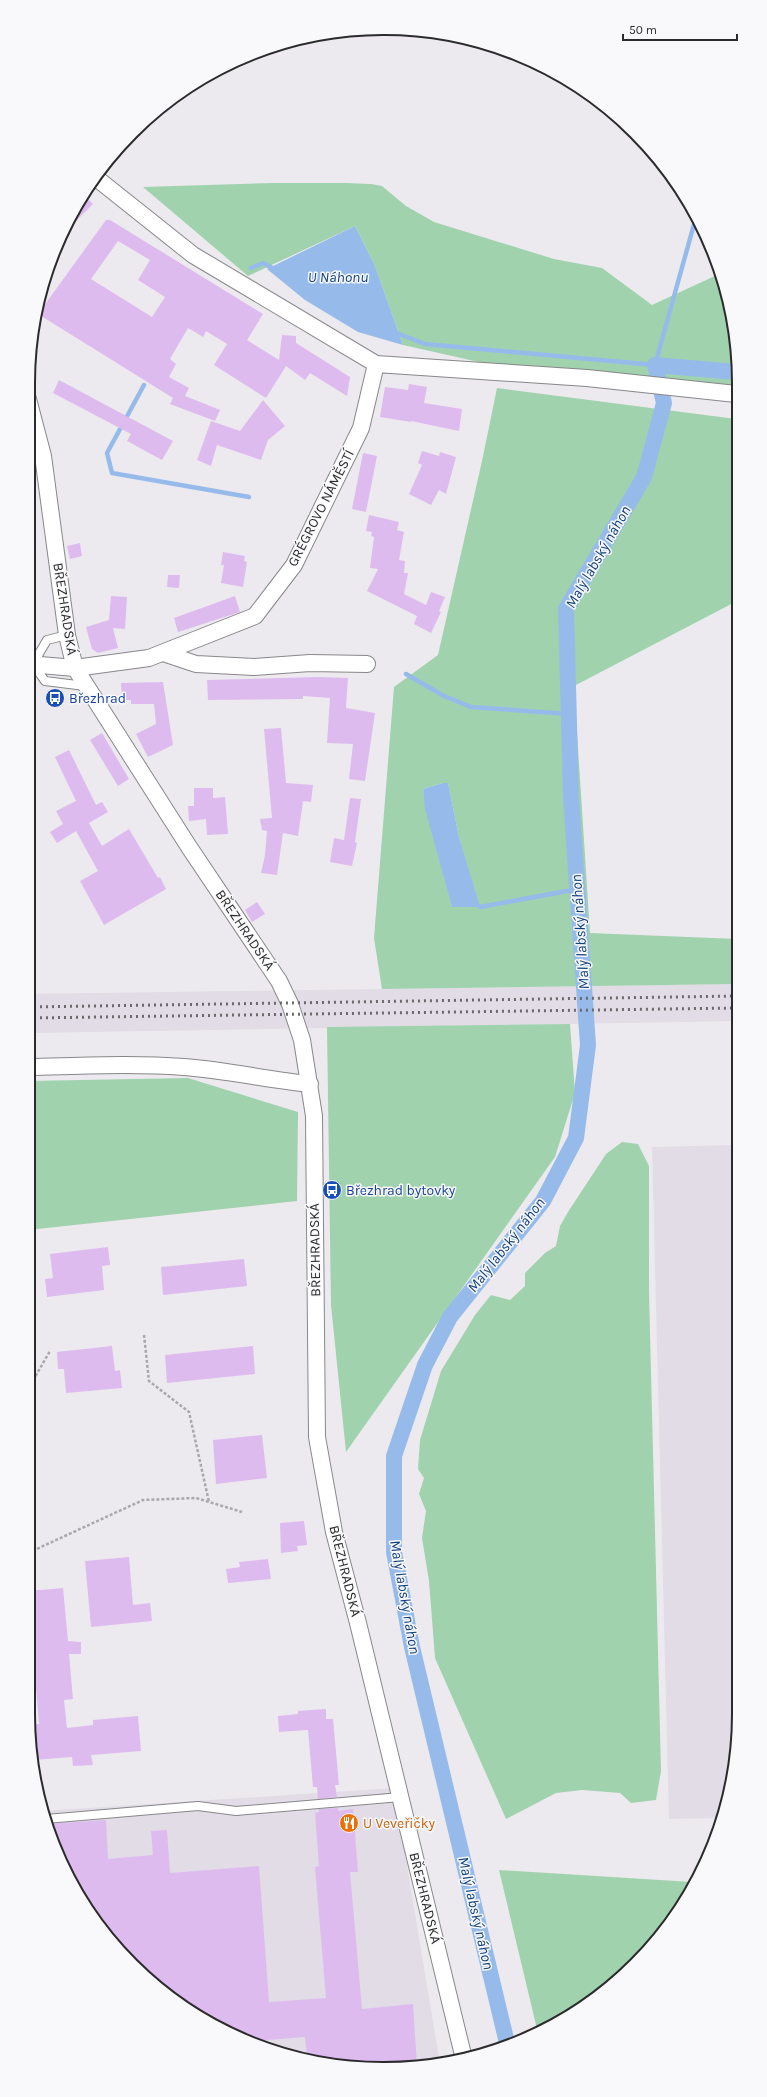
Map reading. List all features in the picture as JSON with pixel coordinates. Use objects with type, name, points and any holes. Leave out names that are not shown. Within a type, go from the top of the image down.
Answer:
[{"type":"street","points":[[100,181],[193,255],[376,364],[586,378],[732,394]]},
{"type":"street","name":"GRÉGROVO NÁMĚSTÍ","points":[[35,664],[75,668],[149,658],[255,616],[294,565],[361,428],[376,364]]},
{"type":"street","name":"BŘEZHRADSKÁ","points":[[35,426],[43,456],[67,635],[75,668],[189,847],[279,981],[294,1014],[302,1040],[314,1116],[317,1437],[334,1532],[401,1797],[462,2053]]},
{"type":"street","points":[[163,653],[196,664],[254,667],[310,664],[367,664]]},
{"type":"street","points":[[35,1067],[182,1067],[310,1084]]},
{"type":"lane","points":[[35,658],[47,640],[67,635]]},
{"type":"lane","points":[[35,669],[45,681],[87,686]]},
{"type":"lane","points":[[51,1819],[198,1806],[236,1811],[401,1797]]},
{"type":"path","points":[[144,1335],[149,1381],[189,1412],[209,1502]]},
{"type":"path","points":[[35,1377],[50,1351]]},
{"type":"path","points":[[35,1550],[143,1500],[196,1498],[242,1512]]},
{"type":"shaded area","points":[[732,984],[732,1021],[35,1033],[35,994]]},
{"type":"shaded area","points":[[732,1145],[732,1714],[729,1759],[716,1818],[669,1819],[652,1147]]},
{"type":"shaded area","points":[[394,1788],[439,2057],[406,2061],[361,2061],[338,2059],[293,2050],[271,2044],[229,2026],[190,2003],[154,1976],[121,1943],[107,1926],[82,1888],[71,1868],[53,1826],[49,1811]]},
{"type":"green space","points":[[273,183],[346,183],[382,186],[406,206],[434,222],[554,259],[602,268],[652,305],[715,276],[729,338],[732,393],[524,372],[403,345],[375,266],[355,226],[248,276],[143,187]]},
{"type":"green space","points":[[497,388],[732,418],[732,604],[574,686],[590,933],[732,939],[732,984],[382,989],[374,938],[394,687],[438,655]],"holes":[[[448,783],[459,837],[479,907],[452,906],[426,809],[423,789]]]},
{"type":"green space","points":[[570,1024],[575,1093],[555,1157],[346,1452],[331,1305],[327,1027]]},
{"type":"green space","points":[[188,1078],[298,1112],[297,1201],[35,1229],[35,1081]]},
{"type":"green space","points":[[622,1142],[638,1144],[649,1166],[649,1292],[661,1771],[656,1800],[631,1803],[620,1793],[582,1790],[556,1793],[506,1819],[435,1658],[429,1581],[422,1538],[426,1511],[419,1494],[424,1478],[418,1469],[420,1440],[441,1371],[475,1315],[491,1295],[510,1300],[525,1286],[525,1273],[545,1253],[556,1246],[560,1226],[568,1212],[606,1154]]},
{"type":"green space","points":[[499,1870],[688,1882],[660,1926],[630,1960],[596,1990],[558,2015],[536,2027]]},
{"type":"water","name":"U Náhonu","points":[[355,226],[375,266],[403,345],[358,332],[305,300],[267,269]]},
{"type":"water","points":[[448,783],[459,837],[480,907],[452,907],[425,809],[423,789]]},
{"type":"building","points":[[88,199],[93,204],[75,222]]},
{"type":"building","points":[[106,220],[110,220],[263,314],[247,340],[279,360],[282,335],[296,336],[296,343],[350,377],[347,396],[310,373],[305,380],[286,366],[266,398],[214,365],[227,344],[206,331],[203,337],[188,328],[170,359],[176,364],[169,377],[189,388],[185,396],[220,410],[215,421],[170,404],[173,398],[42,316],[44,305]],"holes":[[[118,241],[150,260],[138,280],[165,297],[152,317],[91,279]]]},
{"type":"building","points":[[59,380],[173,441],[162,460],[127,441],[131,434],[53,393]]},
{"type":"building","points":[[409,384],[427,387],[424,403],[462,409],[459,431],[411,421],[380,417],[385,387],[408,390]]},
{"type":"building","points":[[263,400],[285,426],[268,440],[261,460],[217,445],[211,466],[197,460],[211,421],[240,431]]},
{"type":"building","points":[[422,451],[439,456],[440,452],[456,457],[446,494],[439,490],[431,505],[409,494],[422,465],[418,463]]},
{"type":"building","points":[[363,453],[377,456],[366,512],[352,509]]},
{"type":"building","points":[[369,515],[399,522],[397,530],[404,532],[399,560],[405,561],[404,573],[408,573],[404,594],[426,605],[431,592],[445,597],[439,611],[441,612],[431,633],[414,624],[417,616],[367,591],[378,569],[370,568],[374,537],[371,536],[372,532],[366,531]]},
{"type":"building","points":[[80,543],[82,556],[70,559],[67,546]]},
{"type":"building","points":[[223,552],[245,556],[244,561],[247,562],[243,587],[221,583],[224,565],[221,565]]},
{"type":"building","points":[[168,575],[180,575],[179,588],[167,587]]},
{"type":"building","points":[[111,596],[127,597],[125,629],[113,628],[118,648],[98,653],[92,649],[86,627],[109,620]]},
{"type":"building","points":[[235,596],[240,612],[178,632],[174,618]]},
{"type":"building","points":[[318,677],[348,678],[346,708],[375,713],[365,781],[349,779],[353,744],[327,743],[330,698],[303,696],[303,699],[208,700],[207,680]]},
{"type":"building","points":[[163,682],[173,745],[148,757],[136,734],[156,724],[154,704],[131,704],[131,700],[122,700],[121,683]]},
{"type":"building","points":[[281,728],[286,783],[313,785],[311,802],[303,801],[298,836],[283,833],[277,875],[261,873],[265,855],[267,831],[262,830],[260,819],[272,818],[264,729]]},
{"type":"building","points":[[102,733],[129,779],[118,786],[90,740]]},
{"type":"building","points":[[69,750],[96,805],[102,802],[108,812],[89,823],[102,846],[129,829],[166,889],[104,925],[80,881],[98,871],[76,831],[57,843],[50,832],[63,824],[56,811],[76,801],[55,757]]},
{"type":"building","points":[[194,788],[213,788],[213,798],[225,797],[228,834],[207,835],[206,819],[189,821],[188,806],[194,806]]},
{"type":"building","points":[[350,798],[361,799],[355,842],[357,843],[352,866],[330,862],[334,838],[344,840]]},
{"type":"building","points":[[257,902],[265,914],[252,922],[245,910]]},
{"type":"building","points":[[108,1247],[110,1265],[102,1266],[104,1290],[47,1297],[45,1279],[53,1278],[50,1254]]},
{"type":"building","points":[[244,1259],[247,1286],[163,1295],[161,1267]]},
{"type":"building","points":[[112,1346],[115,1371],[120,1370],[122,1388],[66,1393],[64,1369],[58,1369],[57,1352]]},
{"type":"building","points":[[253,1346],[255,1374],[167,1383],[165,1355]]},
{"type":"building","points":[[262,1435],[267,1478],[216,1484],[213,1440]]},
{"type":"building","points":[[304,1521],[307,1545],[297,1546],[298,1551],[281,1553],[280,1523]]},
{"type":"building","points":[[129,1557],[133,1605],[150,1603],[152,1621],[91,1627],[85,1561]]},
{"type":"building","points":[[268,1559],[271,1579],[228,1583],[226,1569],[240,1567],[239,1562]]},
{"type":"building","points":[[63,1588],[68,1641],[81,1642],[81,1654],[69,1654],[73,1699],[64,1700],[67,1728],[93,1725],[93,1720],[138,1716],[141,1751],[91,1755],[93,1765],[73,1766],[72,1757],[38,1760],[35,1724],[39,1724],[35,1676],[35,1590]]},
{"type":"building","points":[[326,1709],[326,1719],[333,1719],[339,1785],[335,1785],[337,1797],[318,1799],[317,1787],[313,1787],[308,1730],[279,1732],[278,1716],[298,1714],[298,1711]]},
{"type":"building","points":[[338,1808],[338,1811],[353,1809],[358,1872],[350,1872],[362,2009],[413,2004],[417,2060],[384,2062],[361,2061],[338,2059],[307,2053],[305,2037],[262,2040],[229,2026],[190,2003],[154,1976],[121,1943],[107,1926],[82,1888],[71,1868],[52,1824],[106,1820],[108,1859],[153,1855],[151,1831],[167,1830],[170,1873],[259,1866],[269,2002],[326,1998],[315,1867],[319,1866],[315,1813],[319,1812],[319,1809]]},
{"type":"waterway","points":[[394,332],[425,344],[655,365],[694,225]]},
{"type":"waterway","points":[[251,268],[263,263],[276,270]]},
{"type":"waterway","name":"Malý labský náhon","points":[[506,2040],[412,1647],[394,1552],[394,1456],[425,1365],[450,1317],[543,1201],[576,1138],[588,1045],[571,798],[566,609],[644,477],[664,403],[655,365],[731,372]]},
{"type":"waterway","points":[[144,385],[107,453],[112,473],[249,497]]},
{"type":"waterway","points":[[406,674],[444,696],[471,707],[569,714]]},
{"type":"waterway","points":[[480,907],[578,889]]},
{"type":"railway","points":[[35,1007],[732,996]]},
{"type":"railway","points":[[35,1018],[732,1008]]},
{"type":"place","name":"Březhrad","points":[[55,698]]},
{"type":"place","name":"Březhrad bytovky","points":[[332,1190]]},
{"type":"place","name":"U Veveřičky","points":[[349,1823]]}]
